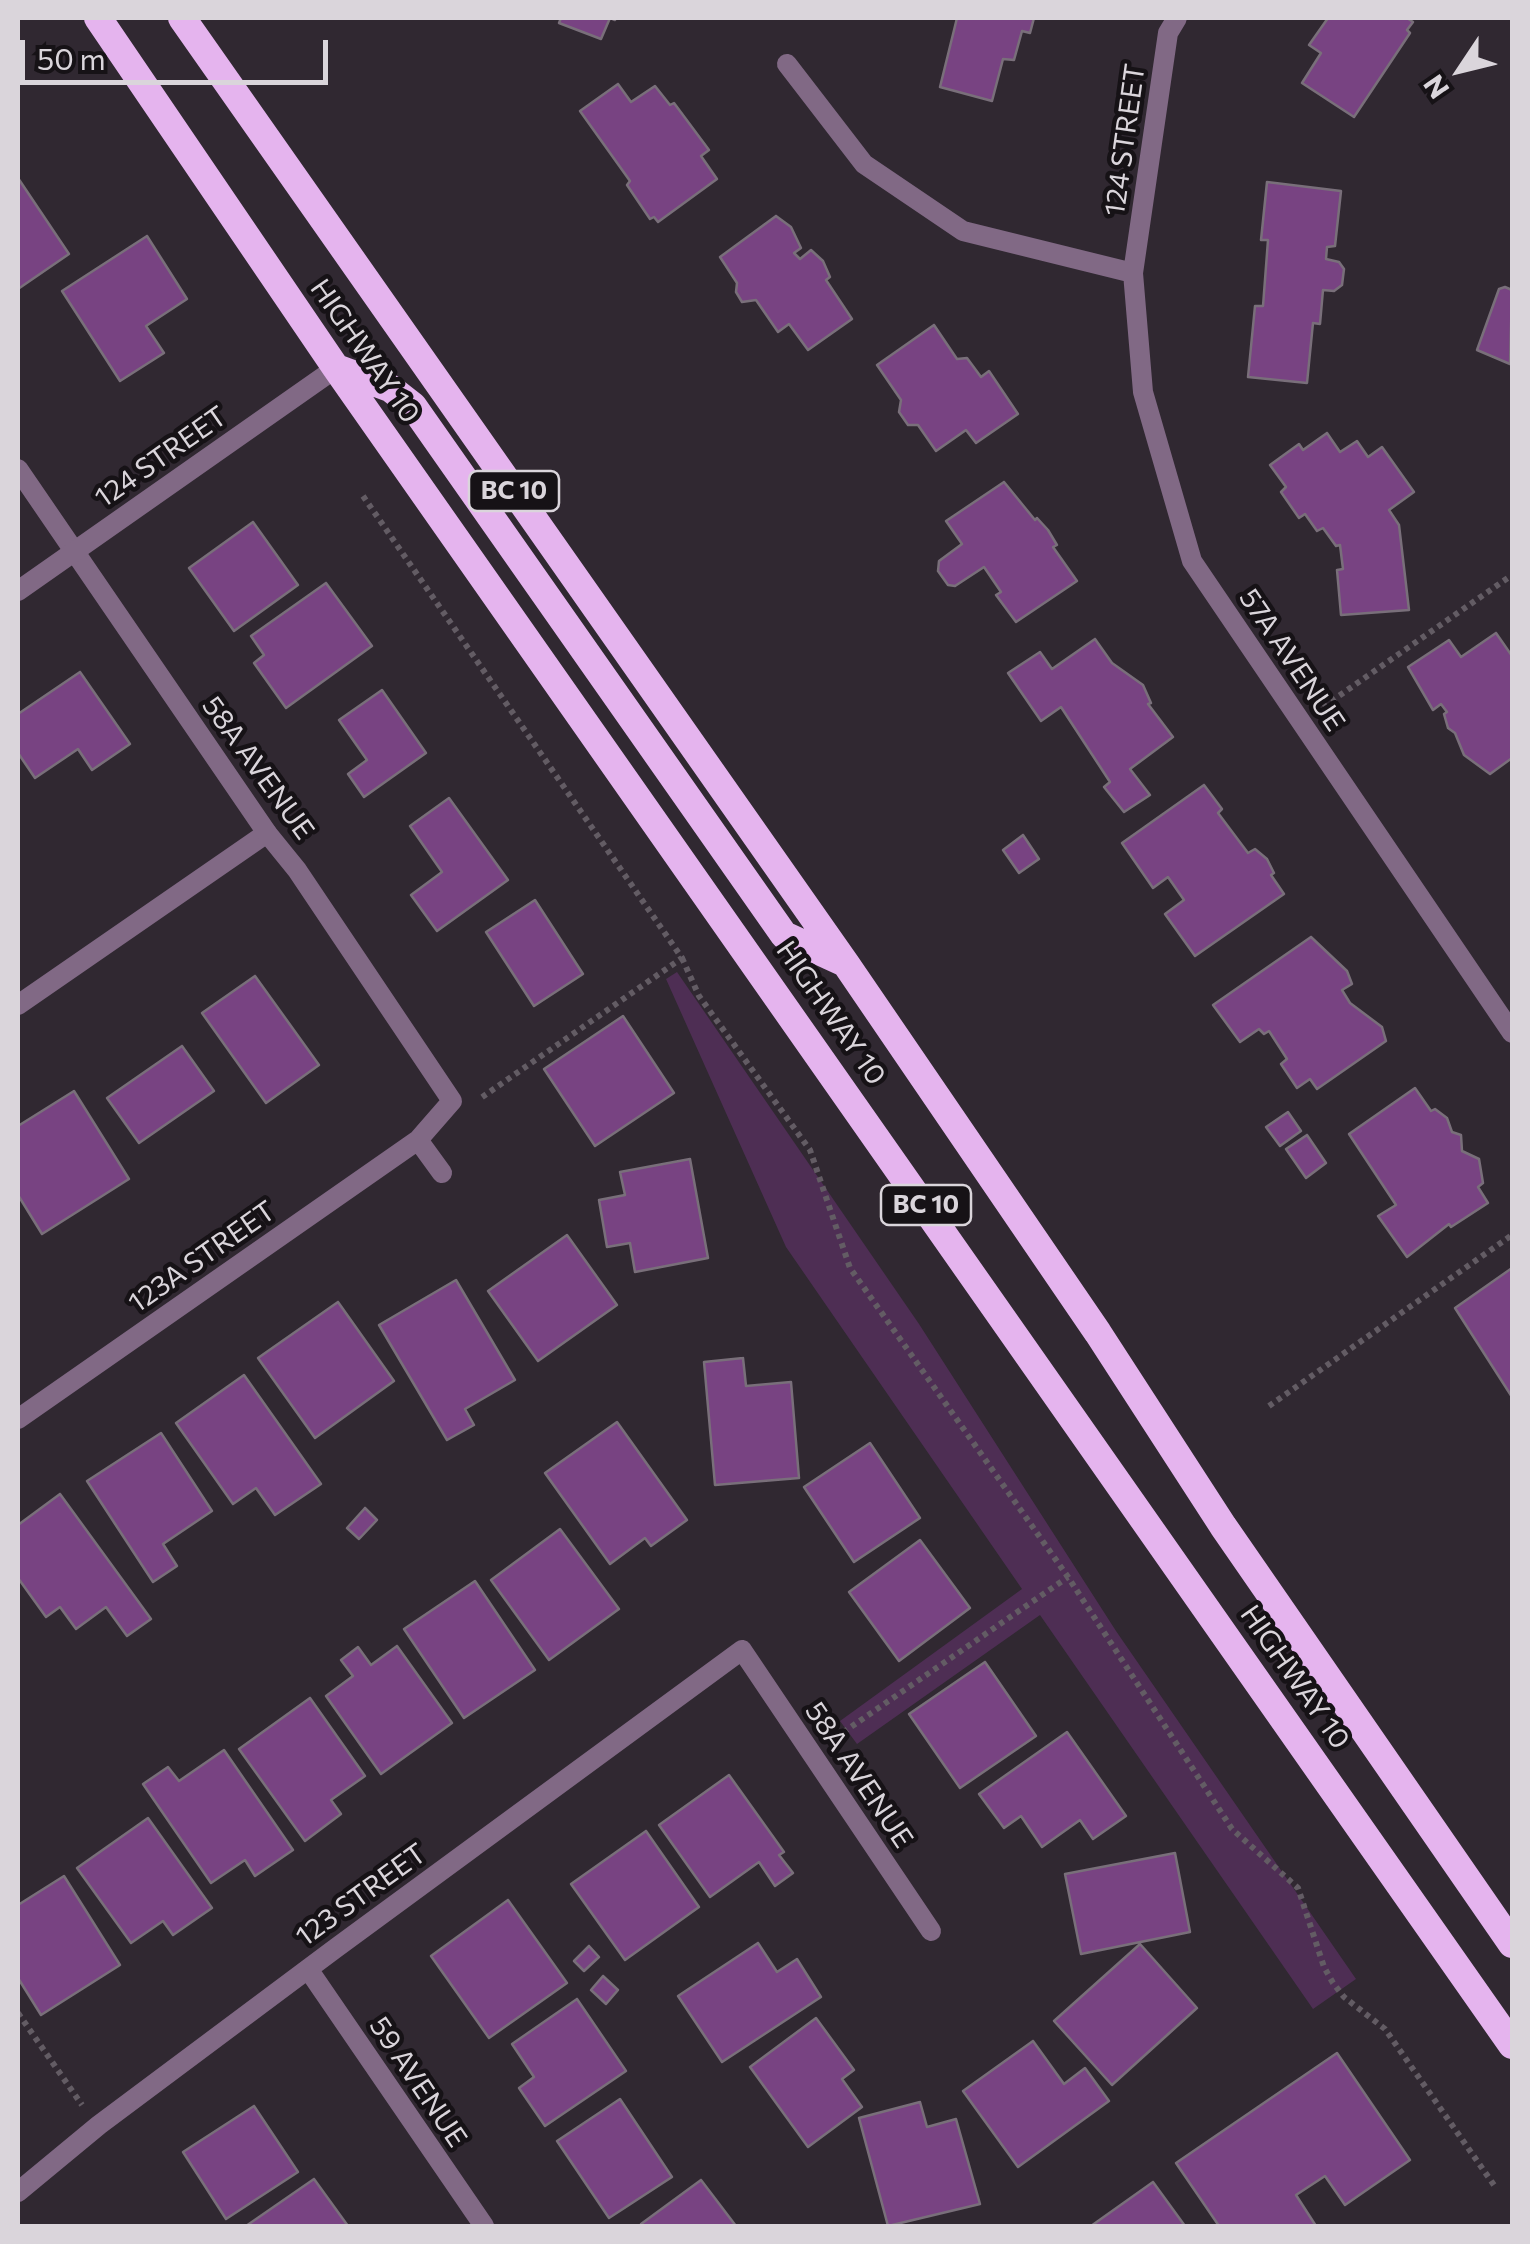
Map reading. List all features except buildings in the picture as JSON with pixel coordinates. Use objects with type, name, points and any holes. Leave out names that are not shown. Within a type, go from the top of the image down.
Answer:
[{"type":"highway","name":"HIGHWAY 10","points":[[98,18],[336,368],[1512,2045]]},
{"type":"highway","name":"HIGHWAY 10","points":[[182,18],[846,964],[1098,1332],[1223,1526],[1512,1944]]},
{"type":"highway","points":[[336,368],[390,388],[413,406],[784,935],[846,964]]},
{"type":"street","name":"124 STREET","points":[[1133,273],[1168,34],[1177,18]]},
{"type":"street","points":[[788,64],[864,164],[963,230],[1133,273]]},
{"type":"street","name":"57A AVENUE","points":[[1133,273],[1143,392],[1192,560],[1512,1034]]},
{"type":"street","name":"124 STREET","points":[[18,591],[336,368]]},
{"type":"street","name":"58A AVENUE","points":[[18,468],[452,1101]]},
{"type":"street","points":[[18,1005],[267,833]]},
{"type":"street","name":"123A STREET","points":[[18,1419],[418,1140],[452,1101]]},
{"type":"street","points":[[418,1140],[442,1173]]},
{"type":"street","name":"58A AVENUE","points":[[742,1650],[931,1932]]},
{"type":"street","name":"123 STREET","points":[[18,2192],[100,2125],[308,1969],[742,1650]]},
{"type":"street","name":"59 AVENUE","points":[[308,1969],[484,2226]]},
{"type":"path","points":[[362,496],[682,958],[699,996],[810,1150],[850,1268],[1068,1578],[1232,1828],[1298,1888],[1324,1967],[1334,1983],[1344,1997],[1385,2029],[1496,2188]]},
{"type":"path","points":[[1302,722],[1512,575]]},
{"type":"path","points":[[452,1101],[480,1100],[682,958]]},
{"type":"path","points":[[1270,1406],[1512,1235]]},
{"type":"path","points":[[812,1754],[1068,1578]]},
{"type":"path","points":[[18,2012],[100,2125]]},
{"type":"shaded area","points":[[677,972],[919,1324],[1116,1631],[1356,1979],[1313,2009],[1040,1615],[857,1744],[840,1721],[1022,1589],[786,1247],[666,979]]}]
